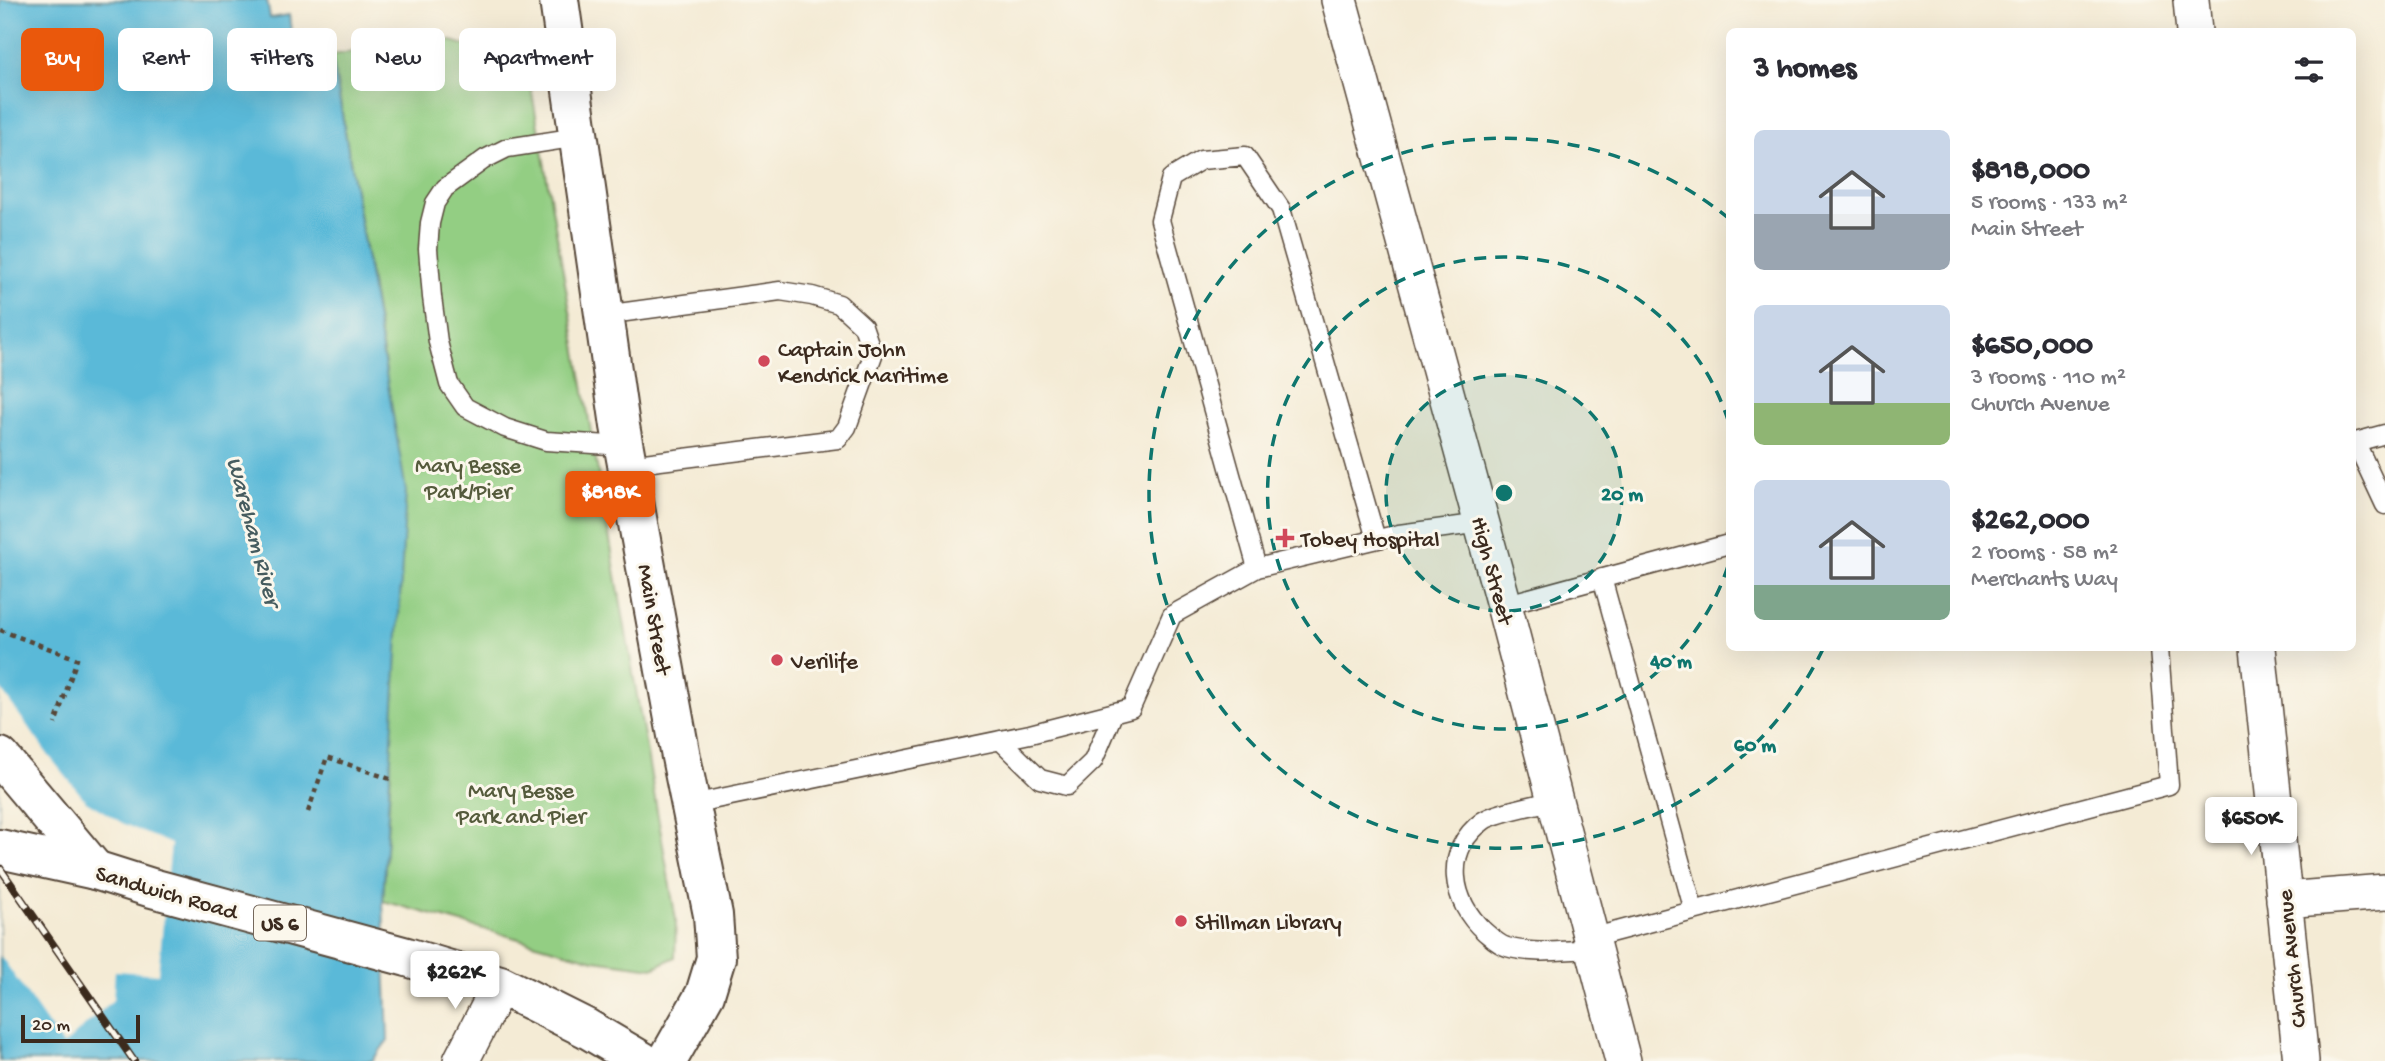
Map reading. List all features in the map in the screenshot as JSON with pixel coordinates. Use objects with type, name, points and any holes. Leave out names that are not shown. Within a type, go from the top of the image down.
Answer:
[{"type":"street","name":"Main Street","points":[[559,0],[627,456],[681,757],[713,915],[716,958],[705,994],[667,1061]]},
{"type":"street","name":"High Street","points":[[1339,0],[1504,605],[1623,1061]]},
{"type":"street","points":[[2190,0],[2194,28]]},
{"type":"street","name":"Church Avenue","points":[[2258,651],[2301,1061]]},
{"type":"street","points":[[0,757],[95,870]]},
{"type":"street","name":"Sandwich Road","points":[[0,849],[95,870],[500,985],[586,1028],[642,1061]]},
{"type":"street","points":[[2284,900],[2385,892]]},
{"type":"street","points":[[461,1061],[500,985]]},
{"type":"lane","points":[[578,137],[507,148],[485,159],[444,188],[435,203],[428,248],[436,331],[449,384],[466,407],[505,428],[546,440],[627,456],[838,439],[847,427],[873,355],[863,326],[839,304],[780,291],[604,314]]},
{"type":"lane","points":[[1257,568],[1160,220],[1171,178],[1201,160],[1245,156],[1281,209],[1376,539]]},
{"type":"lane","points":[[2356,442],[2385,434]]},
{"type":"lane","points":[[2356,447],[2385,505]]},
{"type":"lane","points":[[692,804],[1000,740],[1131,708],[1172,615],[1257,568],[1399,534],[1482,523]]},
{"type":"lane","points":[[1504,605],[1726,545]]},
{"type":"lane","points":[[1602,578],[1694,911]]},
{"type":"lane","points":[[1555,800],[1485,819],[1475,828],[1459,854],[1454,874],[1456,889],[1473,922],[1504,946],[1541,951],[1592,944],[1694,911],[2169,785],[2159,651]]},
{"type":"lane","points":[[1000,740],[1040,779],[1067,786],[1093,761],[1114,712]]},
{"type":"path","points":[[0,630],[77,659],[55,724]]},
{"type":"path","points":[[309,812],[327,757],[390,779]]},
{"type":"green space","name":"Mary Besse Park and Pier","points":[[445,39],[459,43],[459,91],[532,91],[676,920],[675,957],[653,968],[594,960],[383,901],[391,768],[386,370],[337,84],[337,54],[351,52],[351,91],[445,91]]},
{"type":"water","name":"Wareham River","points":[[0,0],[267,0],[270,18],[289,15],[291,28],[227,28],[227,91],[337,91],[337,84],[406,491],[383,901],[388,1040],[372,1061],[0,1061]]},
{"type":"pier","points":[[0,688],[49,756],[86,801],[124,824],[171,844],[158,974],[115,971],[113,1000],[63,1046],[0,955]]},
{"type":"railway","points":[[0,868],[134,1061]]},
{"type":"place","name":"Captain John Kendrick Maritime","points":[[764,361]]},
{"type":"place","name":"Tobey Hospital","points":[[1285,538]]},
{"type":"place","name":"Verilife","points":[[777,660]]},
{"type":"place","name":"Stillman Library","points":[[1181,921]]},
{"type":"park label","name":"Mary Besse Park/Pier","points":[[468,477]]}]
